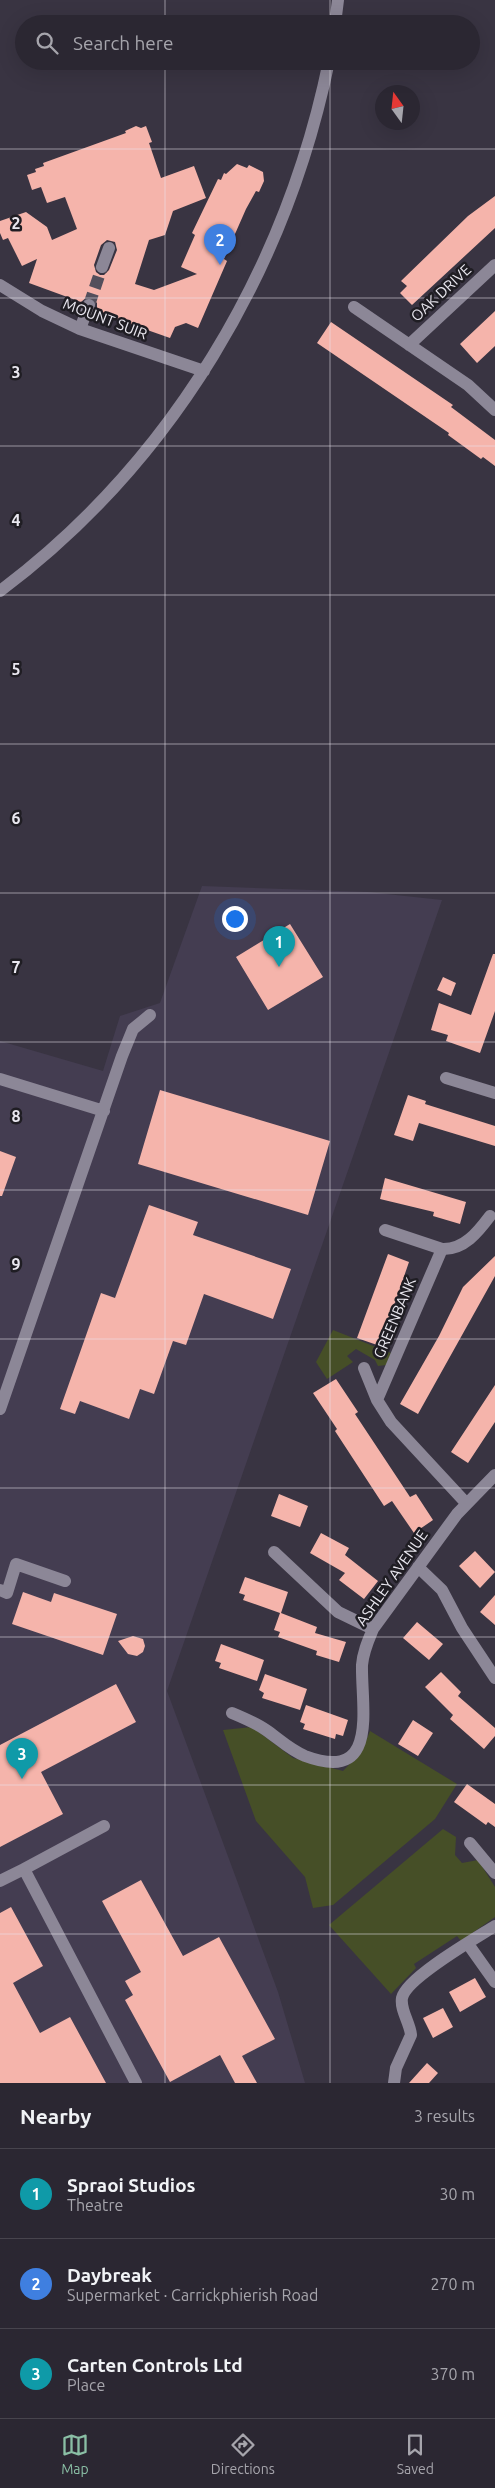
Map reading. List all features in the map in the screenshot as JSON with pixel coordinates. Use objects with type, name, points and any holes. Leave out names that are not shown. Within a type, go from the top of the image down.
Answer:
[{"type":"street","points":[[336,15],[338,0]]},
{"type":"street","points":[[0,591],[52,548],[114,485],[144,452],[204,371],[245,301],[283,219],[310,140],[327,70]]},
{"type":"street","points":[[102,267],[109,248]]},
{"type":"street","name":"OAK DRIVE","points":[[409,344],[495,265]]},
{"type":"street","name":"MOUNT SUIR","points":[[0,285],[42,311],[80,330],[204,371]]},
{"type":"street","points":[[80,330],[89,305]]},
{"type":"street","name":"OAK DRIVE","points":[[354,307],[478,392],[495,410]]},
{"type":"street","points":[[0,1409],[6,1374],[130,1036],[138,1024],[150,1015]]},
{"type":"street","points":[[446,1078],[495,1092]]},
{"type":"street","points":[[0,1079],[104,1111]]},
{"type":"street","points":[[385,1230],[442,1250],[453,1249],[470,1239],[490,1216]]},
{"type":"street","name":"GREENBANK","points":[[377,1400],[442,1250]]},
{"type":"street","name":"GREENBANK","points":[[364,1368],[377,1400],[400,1433],[466,1503]]},
{"type":"street","name":"ASHLEY AVENUE","points":[[232,1712],[260,1726],[296,1752],[318,1760],[335,1762],[347,1758],[355,1750],[362,1735],[365,1718],[362,1664],[366,1646],[373,1629],[466,1503],[495,1475]]},
{"type":"street","points":[[274,1552],[338,1612],[373,1629]]},
{"type":"street","points":[[0,1590],[7,1593],[16,1564],[65,1581]]},
{"type":"street","points":[[418,1567],[442,1590],[462,1628],[495,1678]]},
{"type":"street","points":[[0,1881],[104,1826]]},
{"type":"street","points":[[470,1843],[495,1873]]},
{"type":"street","points":[[24,1869],[136,2083]]},
{"type":"street","points":[[394,2083],[396,2068],[411,2035],[402,2002],[406,1987],[419,1976],[495,1926]]},
{"type":"street","points":[[468,1944],[495,1982]]},
{"type":"shaded area","points":[[202,886],[368,892],[442,900],[167,1691],[278,1992],[305,2083],[0,2083],[0,1041],[103,1071],[120,1016],[160,1003]]},
{"type":"green space","points":[[333,1330],[391,1353],[386,1365],[378,1366],[375,1360],[356,1349],[347,1356],[353,1362],[327,1379],[316,1362]]},
{"type":"green space","points":[[252,1727],[293,1758],[343,1771],[359,1752],[370,1731],[457,1784],[435,1819],[333,1905],[313,1908],[305,1877],[256,1821],[223,1730]]},
{"type":"green space","points":[[443,1829],[456,1837],[455,1855],[462,1863],[478,1860],[495,1887],[495,1917],[461,1941],[457,1936],[414,1964],[416,1968],[391,1994],[329,1925]]},
{"type":"building","points":[[136,126],[141,128],[146,126],[152,142],[149,143],[161,178],[194,166],[206,198],[173,211],[165,235],[149,240],[135,284],[154,290],[197,274],[181,267],[195,235],[192,233],[218,179],[221,180],[224,173],[226,174],[237,164],[247,168],[249,165],[263,172],[264,181],[259,192],[256,191],[246,209],[224,259],[227,261],[198,328],[186,323],[175,327],[170,338],[99,313],[100,309],[97,308],[97,303],[92,298],[87,297],[81,302],[29,283],[37,259],[22,266],[8,238],[3,240],[0,233],[0,221],[26,212],[47,227],[52,240],[77,229],[65,197],[47,203],[41,187],[32,190],[27,175],[36,172],[35,169],[44,166],[43,163],[126,133],[125,131]],"holes":[[[107,240],[115,242],[117,250],[109,270],[104,275],[100,275],[96,272],[94,265],[101,245]]]},
{"type":"building","points":[[495,196],[495,228],[412,305],[400,293],[407,286],[401,281],[468,216]]},
{"type":"building","points":[[495,311],[495,346],[477,363],[460,344]]},
{"type":"building","points":[[331,322],[453,405],[451,407],[495,440],[495,466],[483,457],[481,459],[448,435],[449,433],[317,343]]},
{"type":"building","points":[[290,924],[323,977],[268,1010],[236,957]]},
{"type":"building","points":[[493,954],[495,954],[495,1011],[480,1053],[446,1041],[448,1035],[431,1030],[439,1003],[471,1015]]},
{"type":"building","points":[[443,977],[456,983],[451,996],[437,990]]},
{"type":"building","points":[[160,1090],[330,1141],[308,1215],[138,1164]]},
{"type":"building","points":[[408,1095],[426,1101],[425,1104],[495,1126],[495,1146],[419,1123],[413,1141],[394,1135]]},
{"type":"building","points":[[0,1151],[16,1157],[2,1196],[0,1196]]},
{"type":"building","points":[[385,1178],[466,1202],[460,1224],[433,1216],[434,1212],[380,1199]]},
{"type":"building","points":[[149,1205],[198,1222],[193,1235],[291,1269],[273,1319],[204,1294],[186,1345],[173,1341],[154,1394],[140,1389],[129,1419],[80,1401],[75,1414],[60,1409],[101,1293],[115,1298]]},
{"type":"building","points":[[388,1254],[409,1262],[380,1346],[357,1338]]},
{"type":"building","points":[[495,1256],[495,1276],[418,1414],[400,1404],[439,1336],[463,1287]]},
{"type":"building","points":[[336,1379],[358,1412],[355,1414],[410,1497],[416,1494],[433,1520],[414,1533],[392,1501],[384,1506],[335,1431],[337,1429],[313,1393]]},
{"type":"building","points":[[495,1385],[495,1422],[468,1463],[451,1452]]},
{"type":"building","points":[[279,1494],[308,1506],[300,1527],[271,1516]]},
{"type":"building","points":[[321,1533],[349,1548],[345,1555],[378,1581],[364,1599],[339,1580],[345,1573],[310,1553]]},
{"type":"building","points":[[475,1551],[495,1572],[480,1588],[459,1566]]},
{"type":"building","points":[[245,1577],[288,1592],[281,1613],[317,1627],[315,1633],[346,1642],[339,1662],[316,1655],[317,1651],[278,1637],[280,1632],[274,1630],[280,1613],[243,1600],[245,1595],[239,1593]]},
{"type":"building","points":[[23,1592],[51,1602],[54,1593],[117,1614],[103,1655],[12,1624]]},
{"type":"building","points":[[495,1595],[495,1625],[480,1612]]},
{"type":"building","points":[[417,1622],[443,1644],[429,1660],[403,1638]]},
{"type":"building","points":[[133,1636],[143,1639],[145,1646],[143,1652],[137,1656],[128,1654],[118,1641]]},
{"type":"building","points":[[221,1644],[264,1660],[257,1681],[219,1668],[221,1663],[215,1661]]},
{"type":"building","points":[[441,1672],[461,1692],[458,1696],[495,1728],[495,1736],[484,1749],[450,1719],[453,1715],[425,1687]]},
{"type":"building","points":[[265,1674],[307,1689],[300,1710],[262,1698],[264,1693],[259,1690]]},
{"type":"building","points":[[116,1684],[136,1722],[41,1772],[63,1814],[0,1847],[0,1745]]},
{"type":"building","points":[[306,1705],[348,1720],[343,1736],[336,1734],[335,1739],[303,1729],[305,1724],[300,1722]]},
{"type":"building","points":[[413,1720],[433,1733],[418,1756],[398,1744]]},
{"type":"building","points":[[467,1784],[495,1804],[495,1827],[488,1822],[486,1825],[454,1802]]},
{"type":"building","points":[[141,1880],[183,1956],[219,1937],[275,2039],[242,2056],[257,2083],[235,2083],[220,2055],[170,2082],[125,2000],[133,1995],[125,1981],[141,1972],[102,1901]]},
{"type":"building","points":[[11,1907],[43,1966],[13,1983],[40,2033],[70,2017],[106,2083],[0,2083],[0,1913]]},
{"type":"building","points":[[475,1978],[486,1997],[460,2012],[449,1992]]},
{"type":"building","points":[[443,2008],[453,2027],[433,2038],[423,2018]]},
{"type":"building","points":[[427,2063],[438,2073],[429,2083],[409,2083]]},
{"type":"tunnel","points":[[89,305],[102,267]]},
{"type":"place","name":"Daybreak","points":[[220,265]]},
{"type":"place","name":"Spraoi Studios","points":[[279,967]]},
{"type":"place","name":"Carten Controls Ltd","points":[[22,1779]]}]
